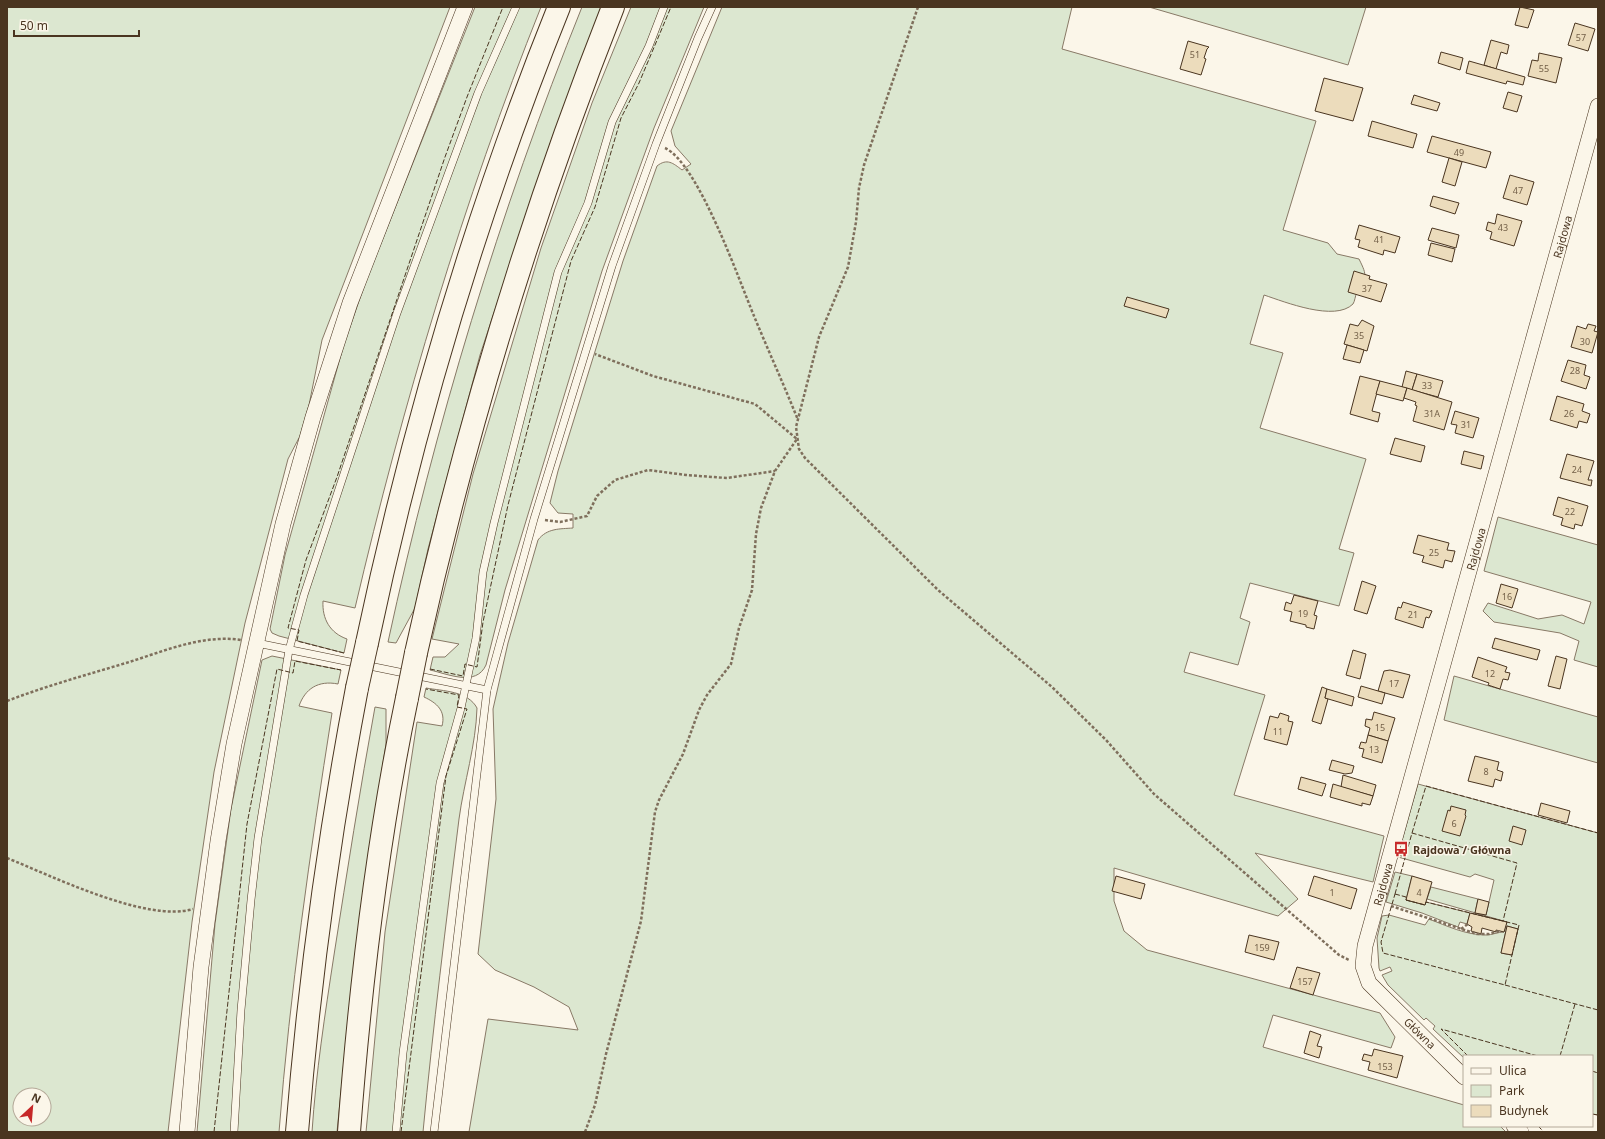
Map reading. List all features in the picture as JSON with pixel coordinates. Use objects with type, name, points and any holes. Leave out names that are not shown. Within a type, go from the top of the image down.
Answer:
[{"type":"highway","points":[[297,1132],[319,922],[337,797],[366,642],[386,554],[413,445],[457,293],[496,174],[559,7]]},
{"type":"highway","points":[[349,1132],[356,1040],[373,903],[393,773],[416,653],[460,465],[494,345],[546,186],[613,7]]},
{"type":"street","points":[[187,1132],[201,974],[218,841],[234,744],[283,524],[332,356],[353,295],[465,7]]},
{"type":"street","name":"Rajdowa","points":[[1375,991],[1365,974],[1363,962],[1365,946],[1598,106]]},
{"type":"street","name":"Główna","points":[[1375,991],[1463,1076]]},
{"type":"lane","points":[[234,1132],[240,1010],[258,838],[289,650],[306,587],[397,313],[478,93],[516,7]]},
{"type":"lane","points":[[396,1132],[403,1054],[440,783],[466,686],[476,638],[484,565],[558,272],[588,203],[612,122],[646,53],[664,7]]},
{"type":"lane","points":[[434,1132],[487,690],[534,519],[612,266],[656,144],[698,38],[712,7]]},
{"type":"lane","points":[[257,643],[487,690]]},
{"type":"path","points":[[918,7],[864,165],[859,188],[856,222],[848,266],[825,322],[798,420],[797,439],[799,449],[805,458],[938,590],[1036,673],[1106,740],[1154,794],[1339,955],[1351,961],[1363,962]]},
{"type":"path","points":[[656,144],[673,151],[685,166],[716,222],[798,420]]},
{"type":"path","points":[[586,350],[653,376],[755,404],[797,439]]},
{"type":"path","points":[[585,1132],[595,1105],[606,1054],[641,921],[655,812],[659,800],[683,754],[699,710],[707,695],[731,664],[739,628],[752,590],[756,534],[761,508],[775,471],[797,439]]},
{"type":"path","points":[[534,519],[560,522],[587,516],[597,496],[615,480],[648,470],[727,478],[775,471]]},
{"type":"path","points":[[7,701],[38,689],[185,645],[212,639],[237,640],[257,643]]},
{"type":"path","points":[[7,858],[107,898],[163,912],[186,911],[209,904]]},
{"type":"path","points":[[1377,902],[1481,935],[1500,931]]},
{"type":"path","points":[[1460,929],[1468,924]]},
{"type":"green space","points":[[7,7],[450,7],[322,340],[309,405],[300,436],[288,459],[245,623],[214,772],[192,922],[168,1132],[7,1132]]},
{"type":"green space","points":[[475,7],[541,7],[486,154],[437,304],[393,455],[355,608],[323,601],[324,614],[328,624],[336,633],[347,639],[344,653],[272,633],[270,629],[285,555],[344,344],[366,281]]},
{"type":"green space","points":[[582,7],[602,7],[552,138],[480,355],[428,549],[415,608],[396,643],[388,642],[426,480],[472,320],[523,163]]},
{"type":"green space","points":[[631,7],[704,7],[654,128],[602,271],[505,590],[486,665],[476,676],[469,677],[453,676],[430,670],[433,657],[445,657],[459,644],[432,639],[473,474],[541,248],[592,103]]},
{"type":"green space","points":[[722,7],[1072,7],[1062,49],[1316,121],[1283,230],[1328,243],[1337,254],[1359,259],[1365,276],[1353,304],[1345,309],[1322,311],[1310,309],[1264,295],[1250,344],[1283,353],[1260,428],[1366,459],[1339,549],[1354,553],[1339,606],[1250,583],[1240,618],[1250,622],[1238,665],[1190,652],[1184,672],[1265,695],[1234,795],[1384,836],[1373,882],[1255,853],[1298,899],[1278,916],[1114,868],[1114,901],[1124,931],[1147,950],[1380,1013],[1395,1037],[1391,1048],[1273,1015],[1263,1047],[1463,1105],[1463,1127],[1501,1127],[1506,1132],[469,1132],[488,1019],[578,1030],[569,1007],[534,987],[495,970],[478,954],[496,799],[493,709],[508,643],[538,540],[545,533],[550,531],[573,528],[573,514],[558,513],[550,503],[558,471],[623,261],[657,166],[664,162],[670,162],[682,170],[691,164],[675,146],[671,131]]},
{"type":"green space","points":[[1149,7],[1366,7],[1348,65]]},
{"type":"green space","points":[[1498,517],[1598,545],[1598,667],[1574,660],[1579,641],[1560,633],[1494,622],[1483,611],[1488,603],[1538,619],[1562,615],[1584,624],[1591,602],[1484,571]]},
{"type":"green space","points":[[272,656],[341,670],[338,684],[324,683],[313,687],[305,695],[299,706],[332,713],[301,922],[279,1132],[197,1132],[215,924],[231,809],[262,660]]},
{"type":"green space","points":[[1454,676],[1598,717],[1598,763],[1444,720]]},
{"type":"green space","points":[[426,688],[461,695],[473,702],[477,708],[472,750],[459,819],[435,1014],[423,1132],[366,1132],[385,932],[417,722],[442,726],[443,721],[443,716],[439,708],[433,702],[424,697]]},
{"type":"green space","points":[[375,707],[386,709],[386,744],[372,834],[347,1031],[337,1132],[312,1132],[318,1065],[327,999]]},
{"type":"green space","points":[[1418,784],[1598,833],[1598,1115],[1593,1114],[1593,1055],[1463,1055],[1463,1057],[1433,1029],[1435,1026],[1426,1018],[1424,1020],[1388,985],[1382,975],[1392,971],[1390,967],[1380,971],[1379,968],[1377,938],[1382,916],[1389,915],[1425,925],[1429,919],[1464,932],[1479,935],[1504,932],[1507,922],[1477,913],[1486,915],[1494,880],[1475,874],[1470,877],[1398,857],[1398,855],[1402,856],[1407,842],[1402,840]],"holes":[[[1507,926],[1518,929],[1511,955],[1501,953]]]},
{"type":"green space","points":[[1395,872],[1412,876],[1406,900],[1425,905],[1426,902],[1470,913],[1467,924],[1460,922],[1458,927],[1422,913],[1386,902]]},
{"type":"green space","points":[[1431,887],[1478,899],[1475,913],[1427,899]]},
{"type":"building","points":[[1520,7],[1534,10],[1528,28],[1515,25]]},
{"type":"building","points":[[1575,23],[1595,29],[1588,51],[1568,45]]},
{"type":"building","points":[[1491,40],[1509,45],[1507,54],[1501,52],[1496,69],[1484,65]]},
{"type":"building","points":[[1188,41],[1209,47],[1204,58],[1206,59],[1201,75],[1180,69]]},
{"type":"building","points":[[1441,52],[1463,58],[1460,70],[1438,63]]},
{"type":"building","points":[[1539,53],[1562,58],[1556,83],[1528,76],[1532,60],[1538,61]]},
{"type":"building","points":[[1469,61],[1525,77],[1523,85],[1507,81],[1506,84],[1466,73]]},
{"type":"building","points":[[1324,78],[1363,88],[1353,121],[1315,111]]},
{"type":"building","points":[[1508,92],[1522,96],[1517,112],[1503,108]]},
{"type":"building","points":[[1414,95],[1440,103],[1437,111],[1411,104]]},
{"type":"building","points":[[1372,121],[1417,134],[1413,148],[1368,136]]},
{"type":"building","points":[[1432,136],[1491,152],[1486,168],[1427,152]]},
{"type":"building","points":[[1449,158],[1462,162],[1455,186],[1442,182]]},
{"type":"building","points":[[1510,175],[1534,182],[1527,205],[1503,198]]},
{"type":"building","points":[[1433,196],[1459,203],[1455,214],[1430,206]]},
{"type":"building","points":[[1497,214],[1522,221],[1514,246],[1490,239],[1492,232],[1486,230],[1488,222],[1495,224]]},
{"type":"building","points":[[1359,225],[1400,237],[1395,253],[1384,250],[1383,255],[1358,247],[1360,240],[1355,239]]},
{"type":"building","points":[[1432,228],[1459,235],[1456,248],[1428,240]]},
{"type":"building","points":[[1431,243],[1455,249],[1452,262],[1428,255]]},
{"type":"building","points":[[1354,271],[1370,276],[1369,279],[1387,284],[1381,302],[1348,292]]},
{"type":"building","points":[[1127,297],[1169,309],[1166,318],[1124,306]]},
{"type":"building","points":[[1362,320],[1374,326],[1367,351],[1344,344],[1350,324],[1358,326]]},
{"type":"building","points":[[1588,324],[1596,326],[1594,331],[1598,332],[1592,353],[1571,347],[1577,326],[1586,329]]},
{"type":"building","points":[[1347,345],[1364,350],[1360,363],[1343,359]]},
{"type":"building","points":[[1568,360],[1586,365],[1584,375],[1590,377],[1586,389],[1561,381]]},
{"type":"building","points":[[1406,371],[1417,374],[1412,390],[1402,387]]},
{"type":"building","points":[[1417,374],[1443,381],[1438,397],[1412,390]]},
{"type":"building","points":[[1360,376],[1380,381],[1372,411],[1380,413],[1378,422],[1350,414]]},
{"type":"building","points":[[1380,381],[1407,388],[1403,401],[1376,394]]},
{"type":"building","points":[[1407,388],[1452,402],[1444,430],[1413,421],[1417,406],[1415,405],[1416,402],[1404,398]]},
{"type":"building","points":[[1557,396],[1584,404],[1582,411],[1590,414],[1587,423],[1579,421],[1577,428],[1550,420]]},
{"type":"building","points":[[1455,411],[1479,418],[1473,438],[1455,433],[1457,425],[1451,424]]},
{"type":"building","points":[[1395,438],[1425,446],[1421,462],[1390,454]]},
{"type":"building","points":[[1464,451],[1484,456],[1481,469],[1461,464]]},
{"type":"building","points":[[1567,454],[1594,461],[1588,480],[1592,480],[1591,486],[1560,478]]},
{"type":"building","points":[[1558,497],[1588,506],[1582,526],[1575,524],[1574,529],[1561,525],[1563,518],[1553,515]]},
{"type":"building","points":[[1418,535],[1449,543],[1447,550],[1455,551],[1452,562],[1445,560],[1443,568],[1422,562],[1424,556],[1413,553]]},
{"type":"building","points":[[1362,581],[1376,586],[1367,614],[1354,610]]},
{"type":"building","points":[[1501,584],[1518,589],[1512,608],[1496,603]]},
{"type":"building","points":[[1294,595],[1318,601],[1314,615],[1317,616],[1314,629],[1306,627],[1306,625],[1290,621],[1292,612],[1284,610],[1286,602],[1291,604]]},
{"type":"building","points":[[1403,602],[1432,611],[1429,618],[1426,617],[1423,628],[1395,619],[1398,607],[1401,608]]},
{"type":"building","points":[[1495,638],[1540,650],[1537,660],[1492,648]]},
{"type":"building","points":[[1353,650],[1366,654],[1360,679],[1346,675]]},
{"type":"building","points":[[1556,656],[1567,659],[1560,689],[1548,686]]},
{"type":"building","points":[[1478,657],[1507,667],[1505,672],[1510,673],[1508,680],[1503,679],[1500,689],[1472,677]]},
{"type":"building","points":[[1390,670],[1410,675],[1403,698],[1378,691],[1384,671]]},
{"type":"building","points":[[1361,686],[1385,693],[1382,704],[1358,697]]},
{"type":"building","points":[[1322,687],[1327,689],[1325,698],[1328,699],[1321,724],[1312,721]]},
{"type":"building","points":[[1327,689],[1354,697],[1352,706],[1325,698]]},
{"type":"building","points":[[1374,712],[1395,718],[1388,741],[1368,735],[1370,728],[1365,726],[1366,719],[1372,720]]},
{"type":"building","points":[[1280,713],[1289,716],[1288,721],[1293,722],[1287,745],[1264,739],[1270,716],[1278,718]]},
{"type":"building","points":[[1368,735],[1388,741],[1382,763],[1362,757],[1364,749],[1359,748],[1361,742],[1366,743]]},
{"type":"building","points":[[1475,756],[1499,762],[1497,770],[1503,772],[1501,781],[1495,779],[1493,787],[1468,781]]},
{"type":"building","points":[[1332,760],[1354,766],[1352,773],[1345,774],[1329,770]]},
{"type":"building","points":[[1343,775],[1376,785],[1373,796],[1341,787]]},
{"type":"building","points":[[1301,777],[1326,784],[1322,796],[1298,789]]},
{"type":"building","points":[[1333,784],[1373,796],[1370,805],[1362,803],[1362,806],[1330,797]]},
{"type":"building","points":[[1541,803],[1570,811],[1567,823],[1538,815]]},
{"type":"building","points":[[1451,806],[1466,810],[1466,816],[1460,836],[1442,831],[1448,810],[1450,811]]},
{"type":"building","points":[[1513,826],[1526,830],[1522,845],[1509,841]]},
{"type":"building","points":[[1116,876],[1145,884],[1141,899],[1112,891]]},
{"type":"building","points":[[1314,876],[1357,889],[1351,909],[1308,895]]},
{"type":"building","points":[[1412,876],[1432,882],[1425,905],[1406,900]]},
{"type":"building","points":[[1478,899],[1489,902],[1486,915],[1475,913]]},
{"type":"building","points":[[1470,913],[1507,922],[1504,932],[1496,930],[1496,932],[1482,928],[1481,934],[1471,931],[1472,927],[1467,924]]},
{"type":"building","points":[[1507,926],[1518,929],[1512,955],[1501,953]]},
{"type":"building","points":[[1249,935],[1279,942],[1274,960],[1245,952]]},
{"type":"building","points":[[1297,967],[1320,973],[1313,995],[1290,988]]},
{"type":"building","points":[[1310,1031],[1321,1035],[1317,1046],[1322,1047],[1319,1058],[1304,1053]]},
{"type":"building","points":[[1374,1049],[1403,1056],[1397,1078],[1368,1070],[1370,1062],[1362,1060],[1364,1054],[1372,1056]]},
{"type":"fence","points":[[344,653],[297,641],[299,630],[288,628],[306,560],[337,477],[445,157],[503,7]]},
{"type":"fence","points":[[430,669],[463,676],[465,664],[477,667],[483,622],[508,505],[571,261],[595,207],[621,118],[639,83],[671,7]]},
{"type":"fence","points":[[214,1132],[247,824],[277,669],[293,673],[295,661],[341,670]]},
{"type":"fence","points":[[401,1132],[446,776],[467,709],[457,707],[459,695],[426,689]]},
{"type":"fence","points":[[1412,833],[1426,786],[1598,833]]},
{"type":"fence","points":[[1395,894],[1412,833],[1517,863],[1503,921]]},
{"type":"fence","points":[[1395,894],[1406,897],[1406,900],[1425,905],[1426,902],[1519,925],[1505,985],[1383,953],[1381,942],[1395,894]]},
{"type":"fence","points":[[1505,985],[1598,1010]]},
{"type":"fence","points":[[1560,1055],[1575,1004]]},
{"type":"fence","points":[[1467,1055],[1441,1029],[1534,1055]]},
{"type":"fence","points":[[1593,1071],[1598,1073]]},
{"type":"fence","points":[[1593,1114],[1598,1115]]},
{"type":"fence","points":[[1539,1127],[1544,1132]]},
{"type":"place","name":"Rajdowa / Główna","points":[[1401,849]]}]
